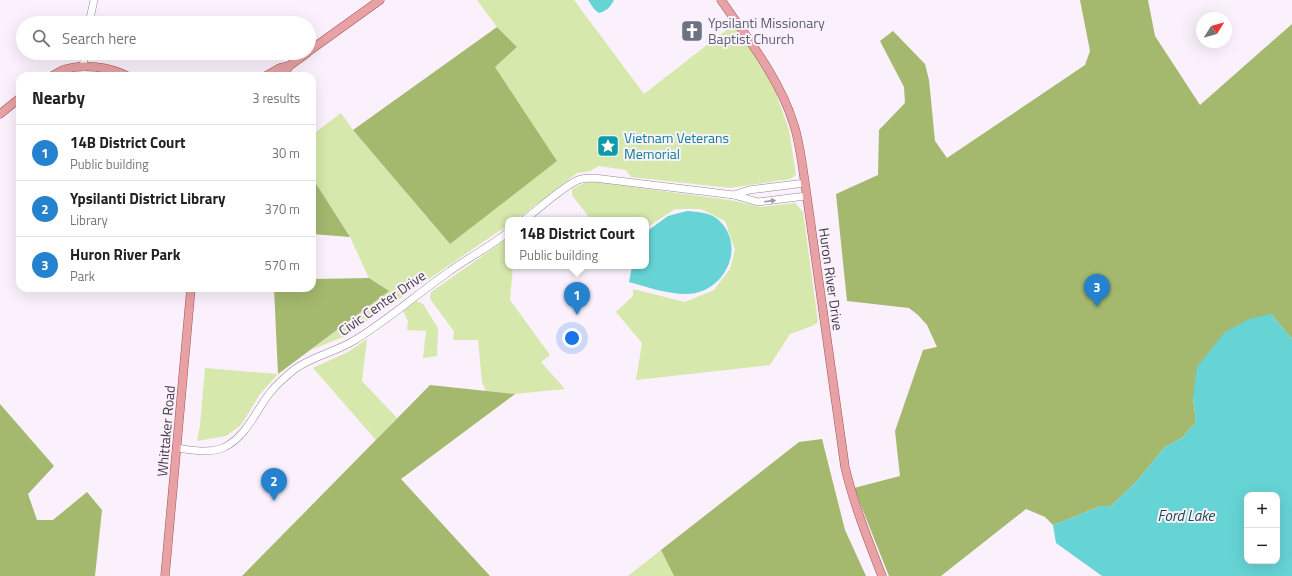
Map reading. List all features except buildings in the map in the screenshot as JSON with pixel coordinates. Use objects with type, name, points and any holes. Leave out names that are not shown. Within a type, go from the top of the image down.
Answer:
[{"type":"main road","points":[[316,46],[380,0]]},
{"type":"main road","name":"Huron River Drive","points":[[721,0],[768,70],[785,103],[794,125],[806,196],[845,467],[861,522],[882,576]]},
{"type":"main road","points":[[273,72],[280,68],[289,66],[297,60]]},
{"type":"main road","points":[[286,72],[289,66]]},
{"type":"main road","points":[[60,72],[82,67],[101,68],[114,72]]},
{"type":"main road","points":[[0,114],[16,101]]},
{"type":"main road","name":"Whittaker Road","points":[[165,576],[191,292]]},
{"type":"street","points":[[91,16],[94,0]]},
{"type":"street","points":[[82,67],[83,60]]},
{"type":"street","points":[[528,217],[570,185],[587,178],[734,195],[758,202],[806,196]]},
{"type":"street","points":[[734,195],[749,190],[804,183]]},
{"type":"street","name":"Civic Center Drive","points":[[177,448],[207,451],[224,447],[245,430],[269,394],[295,369],[310,360],[346,346],[451,270],[505,234]]},
{"type":"green space","points":[[477,0],[574,0],[644,94],[734,24],[772,82],[789,130],[796,175],[790,179],[730,188],[631,177],[626,170],[599,166],[590,171],[577,173],[520,217],[505,217],[505,227],[345,336],[311,350],[388,291],[369,278],[350,237],[316,183],[316,132],[341,113],[353,130],[449,243],[557,161],[495,67],[517,47],[497,27]]},
{"type":"green space","points":[[1080,0],[1148,0],[1155,36],[1200,105],[1292,24],[1292,339],[1271,314],[1193,397],[1196,422],[1182,438],[1165,447],[1137,481],[1111,506],[1100,506],[1053,525],[1045,517],[1026,509],[941,576],[889,576],[854,488],[900,476],[895,431],[923,350],[937,347],[927,325],[909,308],[847,301],[836,194],[878,175],[879,130],[905,103],[904,87],[880,41],[893,31],[925,64],[929,80],[935,141],[947,158],[1085,65],[1090,51]]},
{"type":"green space","points":[[497,27],[517,47],[495,67],[557,161],[450,244],[353,130]]},
{"type":"green space","points":[[589,181],[736,201],[760,207],[795,203],[803,212],[818,322],[812,326],[790,334],[770,365],[636,380],[642,343],[616,312],[633,296],[633,289],[685,302],[714,290],[730,269],[735,250],[725,221],[701,209],[675,209],[649,226],[649,217],[589,217],[572,195],[572,189]]},
{"type":"green space","points":[[316,184],[350,237],[316,234]]},
{"type":"green space","points":[[505,240],[505,269],[513,269],[510,300],[550,355],[541,362],[565,389],[515,394],[486,391],[482,382],[478,340],[453,340],[454,331],[430,299],[431,292]]},
{"type":"green space","points":[[369,278],[389,291],[278,374],[274,292],[316,292],[316,279]]},
{"type":"green space","points":[[416,301],[423,304],[438,328],[437,356],[423,358],[426,331],[407,330],[408,321],[403,311]]},
{"type":"green space","points":[[367,339],[362,381],[397,418],[376,440],[313,368],[348,352]]},
{"type":"green space","points":[[205,368],[278,374],[260,394],[241,425],[226,436],[197,441],[200,425]]},
{"type":"green space","points":[[430,385],[515,394],[401,479],[490,576],[242,576]]},
{"type":"green space","points":[[0,404],[54,466],[28,494],[37,520],[53,520],[87,492],[102,510],[95,576],[0,576]]},
{"type":"green space","points":[[822,439],[845,530],[866,576],[674,576],[661,550],[799,442]]},
{"type":"green space","points":[[661,550],[674,576],[628,576]]},
{"type":"water","points":[[588,0],[614,0],[608,8],[599,13],[594,9]]},
{"type":"water","points":[[687,211],[702,213],[716,218],[726,229],[731,241],[731,253],[728,266],[721,277],[712,286],[700,292],[679,294],[664,292],[629,282],[631,269],[649,269],[649,230],[668,216]]},
{"type":"water","name":"Ford Lake","points":[[1271,314],[1292,339],[1292,576],[1102,576],[1056,543],[1053,525],[1100,506],[1111,506],[1137,481],[1165,447],[1182,438],[1196,422],[1193,397],[1197,367],[1225,332],[1249,319]]},
{"type":"place","name":"Ypsilanti Missionary Baptist Church","points":[[692,31]]},
{"type":"place","name":"Vietnam Veterans Memorial","points":[[608,146]]},
{"type":"place","name":"Huron River Park","points":[[1097,307]]},
{"type":"place","name":"14B District Court","points":[[577,315]]},
{"type":"place","name":"Ypsilanti District Library","points":[[274,501]]}]
